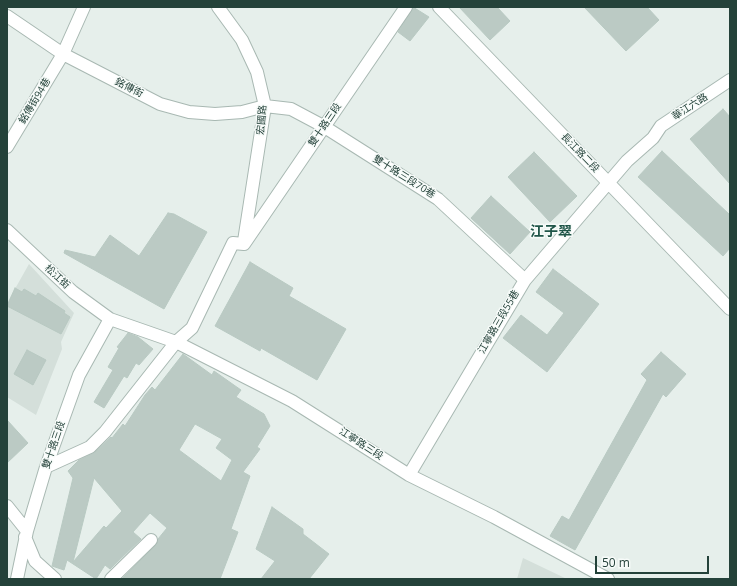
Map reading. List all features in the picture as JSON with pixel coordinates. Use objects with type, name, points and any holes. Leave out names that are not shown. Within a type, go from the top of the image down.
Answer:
[{"type":"street","name":"銘傳街94巷","points":[[7,147],[63,54],[84,7]]},
{"type":"street","name":"宏國路","points":[[218,7],[242,40],[257,72],[265,106],[244,244]]},
{"type":"street","name":"雙十路三段","points":[[244,244],[286,184],[323,126],[406,7]]},
{"type":"street","name":"長江路二段","points":[[439,7],[730,309]]},
{"type":"street","name":"銘傳街","points":[[7,16],[63,54],[160,104],[189,112],[215,114],[242,112],[265,106]]},
{"type":"street","name":"華江六路","points":[[609,184],[627,161],[653,138],[661,126],[730,80]]},
{"type":"street","name":"雙十路三段70巷","points":[[265,106],[291,109],[323,126],[438,198],[525,280]]},
{"type":"street","name":"江寧路三段55巷","points":[[409,475],[525,280],[609,184]]},
{"type":"street","name":"松江街","points":[[7,230],[73,292],[110,319]]},
{"type":"street","points":[[46,467],[90,447],[105,432],[176,342],[192,328],[233,243],[244,244]]},
{"type":"street","name":"雙十路三段","points":[[17,579],[26,534],[46,467],[79,375],[110,319]]},
{"type":"street","name":"江寧路三段","points":[[110,319],[176,342],[292,401],[409,475],[494,517],[608,579]]},
{"type":"street","points":[[7,506],[26,534],[35,561],[55,579]]},
{"type":"street","points":[[111,579],[151,540]]},
{"type":"shaded area","points":[[29,264],[74,313],[61,342],[62,349],[36,415],[7,397],[7,303]]},
{"type":"shaded area","points":[[523,558],[567,579],[517,579]]},
{"type":"building","points":[[413,7],[429,17],[410,41],[398,32]]},
{"type":"building","points":[[459,7],[497,7],[510,21],[490,40]]},
{"type":"building","points":[[584,7],[647,7],[659,20],[626,51]]},
{"type":"building","points":[[723,109],[730,117],[730,184],[690,139]]},
{"type":"building","points":[[662,151],[730,215],[730,248],[723,256],[638,177]]},
{"type":"building","points":[[534,152],[577,196],[550,222],[508,177]]},
{"type":"building","points":[[491,196],[530,232],[510,254],[471,218]]},
{"type":"building","points":[[168,213],[174,214],[207,232],[164,309],[64,253],[65,250],[95,257],[110,235],[139,256]]},
{"type":"building","points":[[250,262],[293,288],[289,296],[346,329],[317,380],[261,348],[260,351],[215,326]]},
{"type":"building","points":[[553,269],[599,304],[547,372],[503,338],[521,315],[547,335],[564,313],[536,292]]},
{"type":"building","points":[[15,288],[22,292],[24,289],[36,296],[38,293],[65,311],[64,313],[70,317],[61,334],[7,306]]},
{"type":"building","points":[[128,333],[138,337],[153,349],[139,365],[136,363],[127,378],[124,376],[104,408],[94,402],[113,370],[108,367],[119,348],[117,347]]},
{"type":"building","points":[[27,350],[46,360],[33,385],[14,374]]},
{"type":"building","points":[[661,352],[686,374],[666,397],[663,394],[575,550],[550,536],[562,516],[569,520],[647,380],[641,374]]},
{"type":"building","points":[[183,354],[212,375],[214,371],[241,390],[236,397],[264,414],[270,426],[257,447],[260,449],[243,472],[250,476],[231,529],[238,532],[220,579],[122,579],[156,545],[158,539],[167,528],[150,513],[133,532],[141,539],[110,569],[105,565],[96,579],[67,560],[64,570],[52,566],[73,478],[68,471],[79,460],[95,452],[111,437],[112,438],[123,424],[125,426],[145,395],[152,387],[155,390]],"holes":[[[195,424],[222,439],[216,448],[232,460],[221,481],[179,450]],[[94,478],[122,511],[106,528],[104,526],[73,562]]]},
{"type":"building","points":[[7,420],[28,443],[7,463]]},
{"type":"building","points":[[272,507],[303,529],[303,534],[329,554],[309,579],[261,579],[275,561],[256,549]]},
{"type":"district","name":"江子翠","points":[[551,232]]}]
